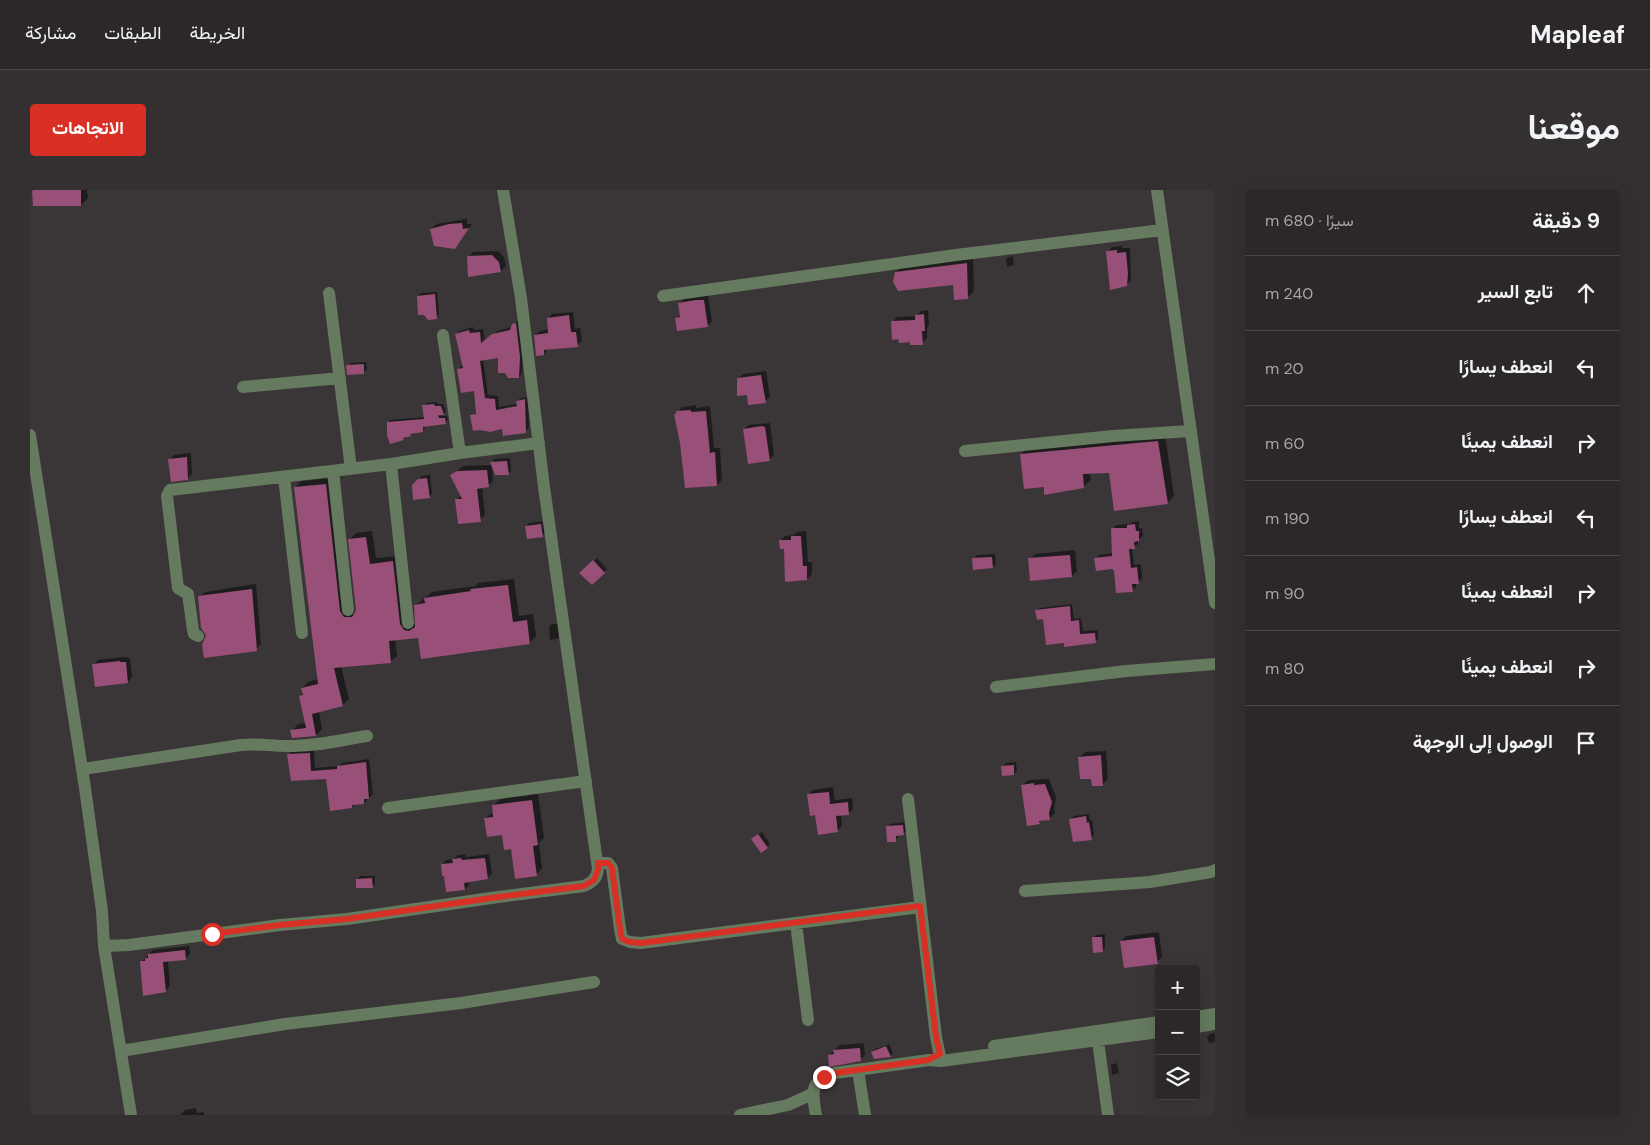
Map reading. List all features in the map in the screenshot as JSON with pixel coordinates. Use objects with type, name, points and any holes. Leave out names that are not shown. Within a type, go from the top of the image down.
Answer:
[{"type":"street","points":[[104,946],[129,945],[280,925],[347,919],[584,886],[594,880],[598,863],[539,443],[521,298],[503,190]]},
{"type":"street","points":[[1157,190],[1215,602]]},
{"type":"street","points":[[663,296],[956,255],[1162,230]]},
{"type":"street","points":[[329,293],[351,469]]},
{"type":"street","points":[[443,335],[460,453]]},
{"type":"street","points":[[243,388],[340,378]]},
{"type":"street","points":[[965,451],[1113,436],[1190,431]]},
{"type":"street","points":[[30,435],[82,769],[102,911],[104,946],[131,1115]]},
{"type":"street","points":[[198,636],[194,634],[193,630],[188,594],[178,588],[167,496],[168,491],[391,464],[539,443]]},
{"type":"street","points":[[391,464],[408,624]]},
{"type":"street","points":[[333,471],[348,610]]},
{"type":"street","points":[[284,476],[302,632]]},
{"type":"street","points":[[996,687],[1215,664]]},
{"type":"street","points":[[82,769],[247,744],[288,746],[319,744],[367,736]]},
{"type":"street","points":[[388,808],[586,781]]},
{"type":"street","points":[[908,799],[937,1058]]},
{"type":"street","points":[[598,863],[608,863],[612,868],[622,939],[630,942],[649,942],[920,906]]},
{"type":"street","points":[[1026,891],[1150,882],[1215,870]]},
{"type":"street","points":[[796,923],[808,1020]]},
{"type":"street","points":[[121,1051],[285,1024],[452,1005],[594,982]]},
{"type":"street","points":[[1200,1016],[1215,1014]]},
{"type":"street","points":[[816,1115],[812,1094],[818,1081],[835,1073],[1155,1023]]},
{"type":"street","points":[[1200,1026],[1215,1024]]},
{"type":"street","points":[[937,1058],[1098,1041],[1155,1033]]},
{"type":"street","points":[[1098,1041],[1108,1115]]},
{"type":"street","points":[[858,1070],[865,1115]]},
{"type":"street","points":[[740,1115],[788,1105],[812,1094]]},
{"type":"building","points":[[32,190],[81,190],[81,206],[33,206]]},
{"type":"building","points":[[462,223],[463,229],[469,228],[455,249],[434,246],[430,229]]},
{"type":"building","points":[[1117,250],[1117,253],[1126,252],[1127,286],[1110,290],[1106,251]]},
{"type":"building","points":[[492,255],[499,262],[501,272],[468,277],[467,256]]},
{"type":"building","points":[[967,263],[968,299],[954,300],[953,285],[898,291],[893,282],[895,272]]},
{"type":"building","points":[[435,294],[437,319],[428,320],[424,315],[418,315],[417,296]]},
{"type":"building","points":[[704,300],[708,327],[677,331],[675,318],[680,317],[678,303]]},
{"type":"building","points":[[924,314],[925,331],[922,331],[923,345],[910,345],[910,342],[899,343],[898,339],[892,340],[891,321],[915,320],[915,315]]},
{"type":"building","points":[[569,315],[571,332],[576,332],[578,347],[544,350],[544,355],[536,356],[534,335],[548,333],[547,318]]},
{"type":"building","points":[[516,323],[520,357],[519,378],[508,378],[505,373],[498,373],[498,358],[480,361],[485,398],[495,399],[496,410],[517,406],[516,401],[525,399],[526,433],[503,436],[502,429],[490,432],[473,431],[470,415],[476,414],[474,391],[461,393],[457,369],[463,368],[455,334],[469,330],[470,333],[480,332],[481,343],[492,334],[510,330],[512,324]]},
{"type":"building","points":[[364,364],[364,374],[347,375],[346,365]]},
{"type":"building","points":[[761,375],[766,403],[748,405],[747,395],[737,396],[737,378]]},
{"type":"building","points":[[434,404],[435,406],[441,406],[444,415],[438,415],[439,418],[445,418],[446,424],[423,427],[423,432],[410,434],[411,436],[403,438],[404,440],[390,444],[387,435],[387,422],[424,419],[422,405]]},
{"type":"building","points":[[691,410],[691,412],[706,411],[710,453],[715,452],[717,486],[685,488],[680,443],[674,414],[676,414],[676,411]]},
{"type":"building","points":[[765,427],[770,461],[748,464],[743,429]]},
{"type":"building","points":[[1158,441],[1168,504],[1114,511],[1109,473],[1083,474],[1084,488],[1044,495],[1044,487],[1024,489],[1020,454]]},
{"type":"building","points":[[187,457],[188,480],[171,482],[168,459]]},
{"type":"building","points":[[507,461],[509,475],[495,475],[490,462]]},
{"type":"building","points":[[487,470],[489,487],[477,489],[481,522],[458,524],[455,499],[462,499],[450,475],[457,471]]},
{"type":"building","points":[[427,478],[430,498],[413,500],[412,485],[418,479]]},
{"type":"building","points":[[326,484],[340,611],[344,617],[352,617],[356,610],[348,539],[366,537],[370,564],[393,561],[400,624],[404,630],[409,631],[415,627],[414,605],[425,603],[424,598],[471,591],[470,589],[508,585],[513,622],[527,620],[530,644],[421,659],[418,638],[389,641],[391,663],[334,668],[343,706],[312,714],[316,736],[292,738],[290,730],[306,728],[299,696],[303,695],[301,688],[318,684],[294,487]]},
{"type":"building","points":[[541,524],[543,537],[527,539],[525,526]]},
{"type":"building","points":[[1135,524],[1136,531],[1139,531],[1139,541],[1134,542],[1135,549],[1129,549],[1131,568],[1137,567],[1139,584],[1132,584],[1133,592],[1116,593],[1114,571],[1112,569],[1096,571],[1094,558],[1112,556],[1111,528],[1127,528],[1127,525]]},
{"type":"building","points":[[791,536],[801,536],[803,566],[807,566],[807,580],[785,582],[784,549],[780,549],[779,540],[791,540]]},
{"type":"building","points":[[1070,555],[1072,577],[1030,581],[1028,558]]},
{"type":"building","points":[[992,557],[993,568],[973,570],[972,558]]},
{"type":"building","points":[[593,560],[605,573],[592,585],[579,573]]},
{"type":"building","points":[[252,589],[257,651],[204,658],[202,645],[206,635],[201,628],[198,596]]},
{"type":"building","points":[[1070,606],[1071,621],[1079,620],[1080,634],[1095,633],[1096,643],[1064,647],[1064,643],[1046,645],[1043,619],[1037,620],[1035,610]]},
{"type":"building","points":[[126,662],[128,683],[95,687],[92,664]]},
{"type":"building","points":[[310,753],[311,771],[337,769],[337,766],[366,762],[369,799],[364,799],[364,804],[352,805],[352,808],[330,811],[326,779],[291,781],[287,754]]},
{"type":"building","points":[[1101,755],[1103,786],[1092,786],[1091,779],[1080,779],[1078,757]]},
{"type":"building","points":[[1014,765],[1014,775],[1002,776],[1001,766]]},
{"type":"building","points":[[1034,783],[1034,785],[1045,784],[1052,802],[1049,813],[1050,820],[1039,821],[1040,824],[1027,826],[1021,785]]},
{"type":"building","points":[[829,792],[830,804],[848,802],[849,815],[836,816],[838,832],[818,835],[815,815],[810,816],[807,794]]},
{"type":"building","points":[[532,800],[538,845],[533,846],[537,876],[515,879],[511,849],[504,850],[502,835],[487,837],[484,818],[493,817],[492,805]]},
{"type":"building","points":[[1086,816],[1092,840],[1073,842],[1069,819]]},
{"type":"building","points":[[903,825],[904,835],[896,836],[896,842],[887,842],[886,826]]},
{"type":"building","points":[[758,834],[768,848],[761,853],[751,839]]},
{"type":"building","points":[[461,858],[462,860],[485,858],[488,879],[464,883],[465,890],[446,892],[441,864],[453,863],[452,859]]},
{"type":"building","points":[[372,878],[373,888],[356,888],[356,879]]},
{"type":"building","points":[[1092,937],[1102,937],[1103,952],[1093,953]]},
{"type":"building","points":[[1154,937],[1158,964],[1124,968],[1120,941]]},
{"type":"building","points":[[185,950],[186,960],[163,962],[166,992],[143,996],[140,961],[145,961],[145,958],[148,958],[148,954]]},
{"type":"building","points":[[886,1046],[891,1057],[874,1059],[871,1052]]},
{"type":"building","points":[[860,1048],[861,1061],[829,1067],[828,1055],[834,1054],[833,1050]]},
{"type":"route","points":[[212,934],[347,919],[584,886],[592,883],[594,880],[597,874],[598,863],[608,863],[611,865],[622,939],[630,942],[641,943],[920,906],[936,1037],[940,1054],[928,1060],[835,1073],[824,1077]]}]
